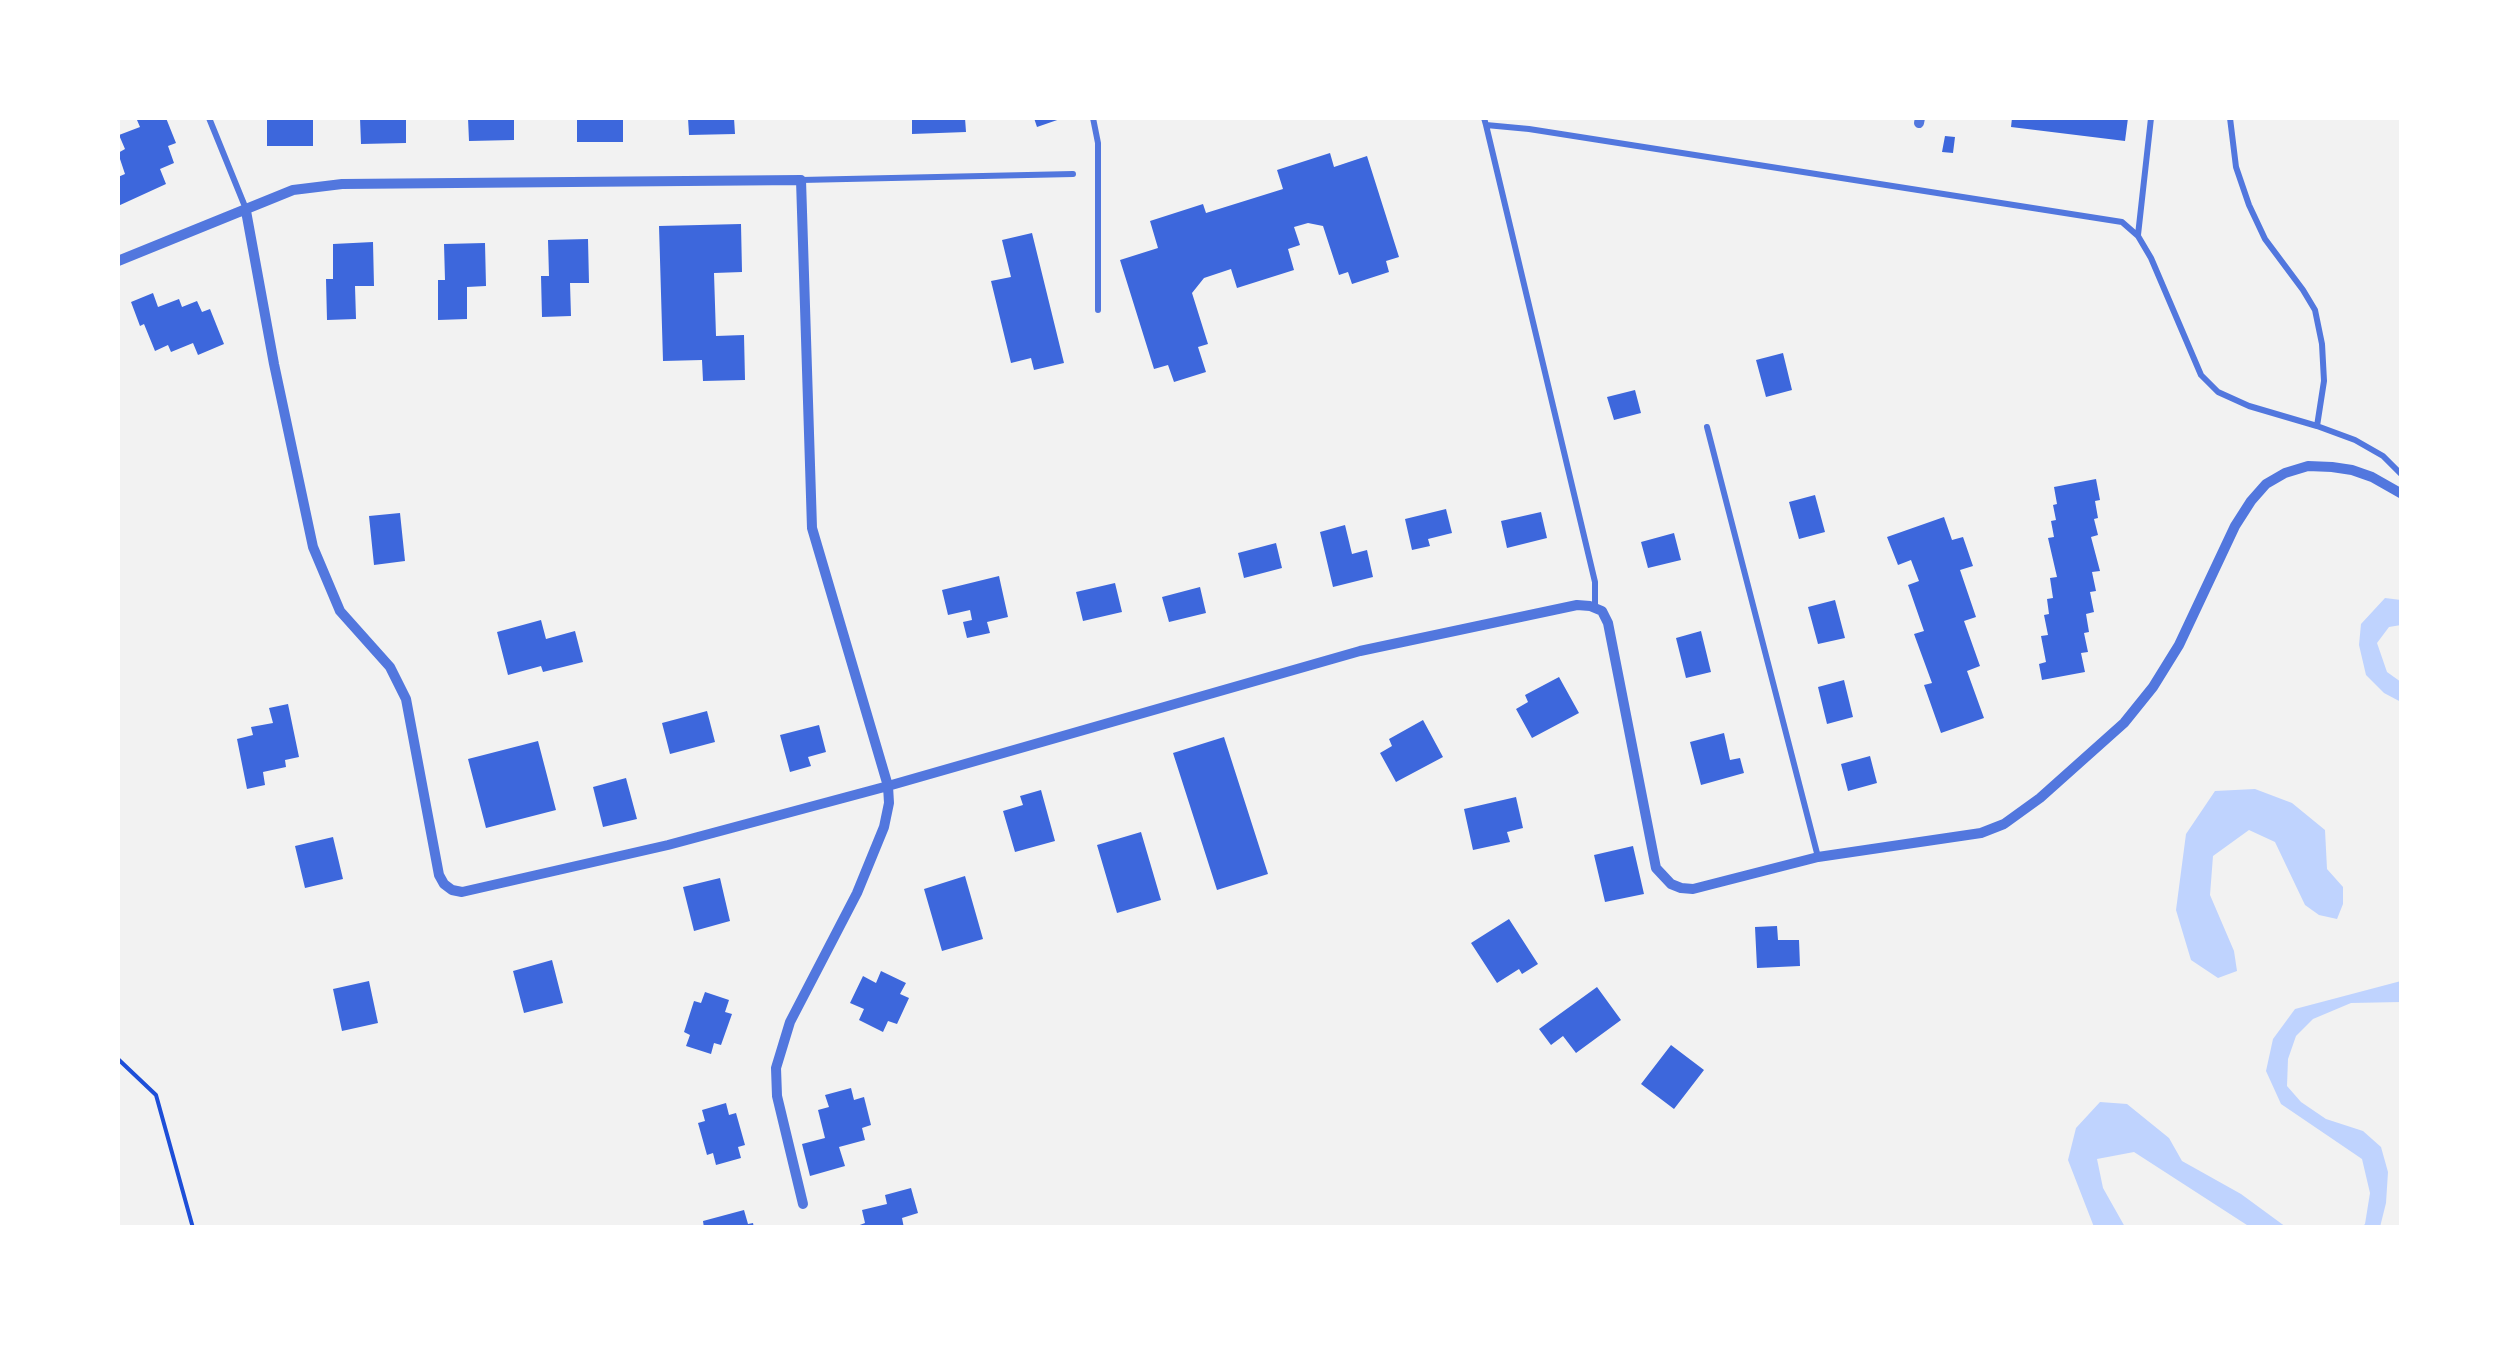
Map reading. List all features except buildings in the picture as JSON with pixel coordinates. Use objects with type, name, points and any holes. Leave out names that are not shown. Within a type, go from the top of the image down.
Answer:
[{"type":"street","points":[[118,261],[293,190],[342,184],[802,180],[812,528],[888,786],[889,803],[857,893],[790,1022],[776,1068],[777,1096],[803,1204]]},
{"type":"street","points":[[246,210],[313,547],[340,611],[390,667],[406,700],[439,875],[452,890],[462,892],[668,845],[888,786],[1360,651],[1577,605],[1602,611],[1608,623],[1656,868],[1662,877],[1681,888],[1818,857],[1981,832],[2004,824],[2040,798],[2124,723],[2179,645],[2235,526],[2266,484],[2308,466],[2332,467],[2372,477],[2402,494]]},
{"type":"lane","points":[[209,118],[246,210]]},
{"type":"lane","points":[[1093,118],[1098,143],[1098,310]]},
{"type":"lane","points":[[2138,236],[2152,118]]},
{"type":"lane","points":[[2230,118],[2236,166],[2250,205],[2266,238],[2314,310],[2322,344],[2324,381],[2318,426]]},
{"type":"lane","points":[[1595,608],[1595,582],[1485,121],[2122,222],[2138,236],[2151,258],[2201,376],[2218,392],[2355,440],[2383,456],[2402,475]]},
{"type":"lane","points":[[802,180],[1074,174]]},
{"type":"lane","points":[[1706,426],[1818,857]]},
{"type":"path","points":[[118,1059],[156,1094],[194,1228]]},
{"type":"water","points":[[2385,598],[2401,600],[2401,625],[2389,627],[2377,643],[2387,672],[2401,682],[2401,702],[2384,693],[2366,675],[2359,645],[2361,624]]},
{"type":"water","points":[[2255,789],[2292,803],[2325,830],[2327,869],[2343,887],[2343,904],[2337,919],[2319,915],[2305,905],[2275,842],[2249,830],[2213,856],[2210,895],[2234,951],[2237,971],[2218,978],[2191,960],[2176,910],[2186,834],[2215,791]]},
{"type":"water","points":[[2401,981],[2401,1002],[2351,1003],[2313,1019],[2296,1036],[2288,1059],[2287,1086],[2301,1102],[2326,1119],[2363,1131],[2381,1147],[2388,1172],[2386,1203],[2380,1227],[2362,1227],[2370,1193],[2362,1159],[2281,1104],[2266,1071],[2273,1039],[2295,1009]]},
{"type":"water","points":[[2100,1102],[2127,1104],[2169,1138],[2182,1161],[2241,1194],[2286,1227],[2250,1227],[2134,1152],[2097,1159],[2103,1188],[2125,1227],[2094,1227],[2068,1160],[2076,1128]]}]
